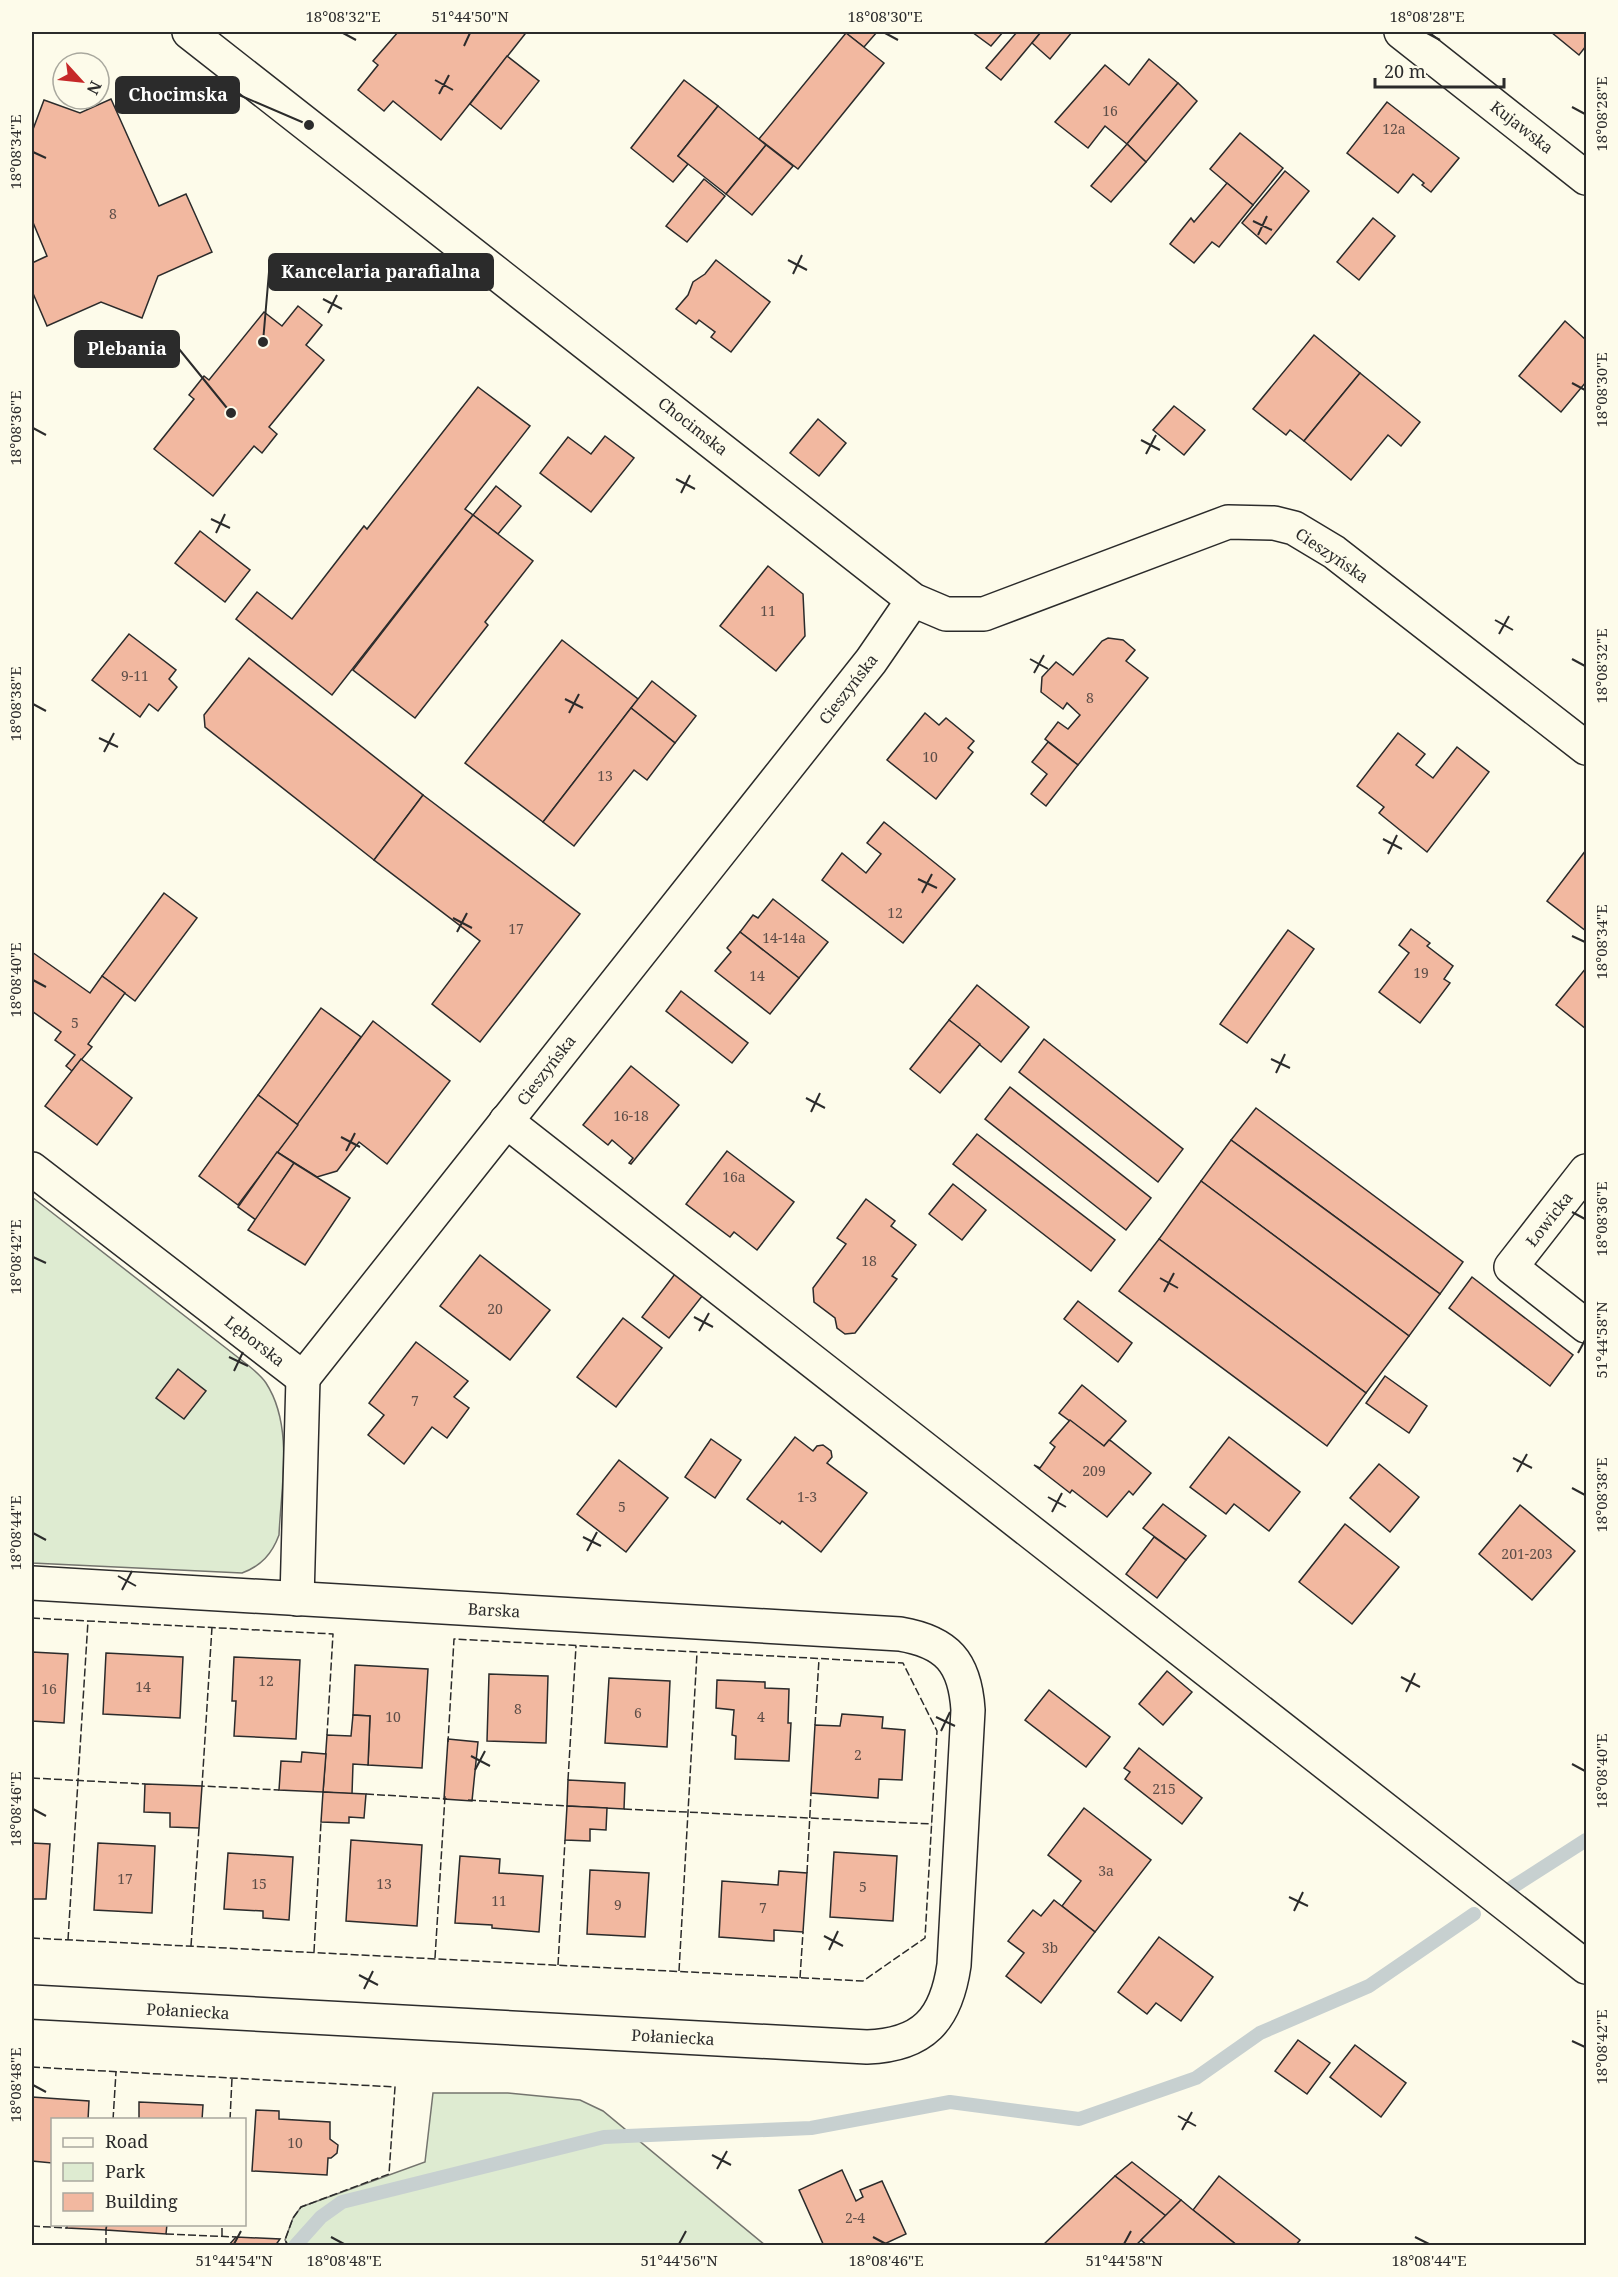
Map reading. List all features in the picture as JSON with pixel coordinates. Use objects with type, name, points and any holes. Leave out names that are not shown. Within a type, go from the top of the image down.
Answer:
[{"type":"street","name":"Chocimska","points":[[189,32],[913,600]]},
{"type":"street","name":"Kujawska","points":[[1401,32],[1587,178]]},
{"type":"street","name":"Cieszyńska","points":[[303,1378],[871,661],[913,600],[946,614],[984,614],[1228,522],[1274,523],[1294,528],[1335,552],[1587,748]]},
{"type":"street","points":[[506,1120],[1587,1967]]},
{"type":"street","name":"Lęborska","points":[[32,1169],[303,1378]]},
{"type":"street","name":"Łowicka","points":[[1587,1171],[1511,1267],[1587,1326]]},
{"type":"street","points":[[297,1599],[303,1378]]},
{"type":"street","name":"Barska","points":[[32,1583],[900,1634],[920,1637],[936,1644],[951,1656]]},
{"type":"street","name":"Połaniecka","points":[[32,2002],[867,2047],[889,2046],[911,2039],[929,2027],[942,2010],[950,1989],[954,1965],[968,1710],[967,1690],[961,1671],[951,1656]]},
{"type":"green space","points":[[32,1197],[249,1366],[266,1383],[275,1400],[280,1418],[283,1437],[283,1477],[279,1535],[269,1554],[255,1567],[242,1573],[32,1563]]},
{"type":"green space","points":[[433,2093],[508,2093],[580,2100],[603,2111],[765,2245],[288,2245],[285,2240],[293,2218],[301,2207],[425,2162]]},
{"type":"building","points":[[398,32],[521,32],[525,34],[441,140],[393,101],[384,111],[358,90],[378,65],[373,61]]},
{"type":"building","points":[[847,32],[877,32],[864,47]]},
{"type":"building","points":[[972,32],[1003,32],[991,46]]},
{"type":"building","points":[[1017,32],[1041,32],[1001,80],[986,68]]},
{"type":"building","points":[[1041,32],[1072,32],[1050,59],[1032,43]]},
{"type":"building","points":[[1551,32],[1586,32],[1586,46],[1579,55]]},
{"type":"building","points":[[846,33],[884,63],[798,169],[759,139]]},
{"type":"building","points":[[507,56],[539,81],[501,129],[470,104]]},
{"type":"building","points":[[1149,59],[1178,83],[1127,144],[1105,126],[1088,148],[1055,122],[1105,65],[1129,85]]},
{"type":"building","points":[[684,80],[718,106],[678,156],[688,164],[673,182],[631,148]]},
{"type":"building","points":[[1178,83],[1197,101],[1146,162],[1127,144]]},
{"type":"building","points":[[111,99],[159,206],[186,194],[212,252],[158,276],[142,318],[101,302],[47,326],[32,291],[32,263],[47,256],[32,220],[32,132],[44,100],[51,103],[51,111],[80,113],[111,111]]},
{"type":"building","points":[[1387,102],[1459,158],[1431,192],[1413,174],[1398,193],[1347,153]]},
{"type":"building","points":[[718,106],[766,145],[726,194],[678,156]]},
{"type":"building","points":[[1240,133],[1283,168],[1253,205],[1210,169]]},
{"type":"building","points":[[1127,144],[1146,162],[1111,202],[1091,186]]},
{"type":"building","points":[[766,145],[793,166],[752,215],[726,194]]},
{"type":"building","points":[[1285,171],[1309,191],[1266,244],[1242,223]]},
{"type":"building","points":[[704,179],[725,196],[687,242],[666,226]]},
{"type":"building","points":[[1227,183],[1253,205],[1219,247],[1212,242],[1194,263],[1170,244],[1191,218],[1194,222]]},
{"type":"building","points":[[1373,218],[1395,236],[1359,280],[1337,262]]},
{"type":"building","points":[[716,260],[770,302],[731,352],[711,337],[715,332],[699,320],[696,324],[676,309],[688,295],[693,282],[705,274]]},
{"type":"building","points":[[298,306],[322,325],[306,345],[324,360],[269,427],[277,434],[262,453],[254,446],[213,496],[154,449],[194,399],[189,395],[204,376],[209,380],[264,312],[282,326]]},
{"type":"building","points":[[1565,321],[1586,340],[1586,382],[1561,412],[1519,376]]},
{"type":"building","points":[[1314,335],[1360,373],[1304,441],[1290,430],[1286,435],[1253,409]]},
{"type":"building","points":[[1360,373],[1420,422],[1401,446],[1388,435],[1351,480],[1304,441]]},
{"type":"building","points":[[478,387],[530,426],[465,509],[473,515],[332,695],[236,619],[257,592],[292,619],[364,526],[367,529]]},
{"type":"building","points":[[1174,406],[1205,430],[1184,455],[1153,430]]},
{"type":"building","points":[[818,419],[846,443],[819,476],[790,453]]},
{"type":"building","points":[[605,436],[634,458],[591,512],[540,473],[568,437],[591,454]]},
{"type":"building","points":[[496,486],[521,506],[498,534],[473,515]]},
{"type":"building","points":[[473,515],[533,561],[485,622],[488,625],[415,718],[353,670]]},
{"type":"building","points":[[200,531],[250,570],[225,602],[175,563]]},
{"type":"building","points":[[768,566],[803,594],[805,636],[776,671],[720,626]]},
{"type":"building","points":[[129,634],[176,670],[169,679],[177,687],[158,711],[149,704],[140,717],[92,680]]},
{"type":"building","points":[[1108,638],[1123,640],[1135,650],[1126,661],[1148,678],[1078,765],[1045,739],[1058,722],[1068,729],[1080,715],[1067,703],[1063,709],[1041,692],[1042,677],[1056,662],[1073,675],[1102,641]]},
{"type":"building","points":[[562,640],[638,699],[543,822],[465,763]]},
{"type":"building","points":[[249,658],[423,795],[374,860],[205,727],[204,715]]},
{"type":"building","points":[[652,681],[696,716],[675,743],[631,708]]},
{"type":"building","points":[[631,708],[675,743],[647,780],[634,770],[574,846],[543,822]]},
{"type":"building","points":[[925,713],[939,725],[946,718],[974,741],[968,748],[973,752],[936,799],[887,760]]},
{"type":"building","points":[[1398,733],[1425,754],[1416,765],[1433,778],[1457,747],[1489,772],[1427,852],[1379,813],[1384,807],[1357,786]]},
{"type":"building","points":[[1048,742],[1078,765],[1046,806],[1031,794],[1047,774],[1032,762]]},
{"type":"building","points":[[423,795],[580,914],[480,1042],[432,1004],[480,941],[374,860]]},
{"type":"building","points":[[884,822],[955,879],[903,943],[822,880],[842,853],[866,873],[881,854],[867,843]]},
{"type":"building","points":[[1586,850],[1586,931],[1547,901]]},
{"type":"building","points":[[164,893],[197,918],[135,1001],[102,976]]},
{"type":"building","points":[[773,899],[828,942],[799,978],[740,932],[753,915],[758,918]]},
{"type":"building","points":[[1411,929],[1430,943],[1427,946],[1453,966],[1444,979],[1450,983],[1420,1023],[1379,992],[1409,953],[1399,945]]},
{"type":"building","points":[[1288,930],[1314,949],[1247,1043],[1220,1024]]},
{"type":"building","points":[[740,932],[799,978],[770,1014],[715,971],[731,952],[727,948]]},
{"type":"building","points":[[32,952],[90,993],[102,976],[125,993],[88,1044],[92,1047],[72,1071],[66,1066],[75,1055],[55,1040],[61,1032],[32,1011]]},
{"type":"building","points":[[1586,968],[1586,1029],[1556,1005]]},
{"type":"building","points":[[977,985],[1029,1027],[1001,1062],[949,1020]]},
{"type":"building","points":[[681,991],[748,1043],[732,1063],[666,1011]]},
{"type":"building","points":[[321,1008],[361,1037],[298,1125],[258,1095]]},
{"type":"building","points":[[949,1020],[980,1044],[940,1093],[910,1069]]},
{"type":"building","points":[[373,1021],[450,1081],[387,1164],[359,1142],[337,1171],[317,1177],[277,1152]]},
{"type":"building","points":[[1044,1039],[1183,1149],[1158,1182],[1019,1072]]},
{"type":"building","points":[[81,1059],[132,1098],[97,1145],[45,1106]]},
{"type":"building","points":[[631,1066],[679,1105],[631,1164],[629,1163],[633,1158],[612,1140],[608,1145],[583,1125]]},
{"type":"building","points":[[1010,1087],[1151,1198],[1126,1230],[985,1119]]},
{"type":"building","points":[[258,1095],[298,1125],[238,1205],[199,1176]]},
{"type":"building","points":[[1256,1108],[1463,1262],[1440,1294],[1231,1140]]},
{"type":"building","points":[[977,1134],[1115,1240],[1091,1271],[953,1164]]},
{"type":"building","points":[[1231,1140],[1440,1294],[1409,1336],[1201,1181]]},
{"type":"building","points":[[727,1151],[794,1202],[757,1250],[734,1232],[730,1237],[686,1204]]},
{"type":"building","points":[[277,1152],[294,1163],[256,1220],[238,1207]]},
{"type":"building","points":[[294,1163],[350,1198],[305,1265],[248,1230]]},
{"type":"building","points":[[1201,1181],[1409,1336],[1366,1393],[1159,1239]]},
{"type":"building","points":[[953,1184],[986,1210],[962,1240],[929,1214]]},
{"type":"building","points":[[866,1199],[895,1221],[891,1226],[916,1245],[892,1276],[897,1279],[855,1333],[845,1334],[837,1328],[835,1318],[814,1302],[813,1288],[846,1244],[837,1238]]},
{"type":"building","points":[[1159,1239],[1366,1393],[1327,1446],[1119,1291]]},
{"type":"building","points":[[480,1255],[550,1310],[510,1360],[440,1306]]},
{"type":"building","points":[[675,1274],[703,1295],[669,1338],[642,1317]]},
{"type":"building","points":[[1472,1277],[1573,1355],[1550,1386],[1449,1308]]},
{"type":"building","points":[[1078,1301],[1132,1343],[1118,1362],[1064,1319]]},
{"type":"building","points":[[623,1318],[662,1348],[616,1407],[577,1377]]},
{"type":"building","points":[[416,1342],[468,1381],[454,1397],[469,1408],[447,1438],[432,1427],[404,1464],[368,1435],[384,1415],[369,1403]]},
{"type":"building","points":[[178,1369],[206,1391],[184,1419],[156,1398]]},
{"type":"building","points":[[1385,1376],[1427,1406],[1409,1433],[1366,1403]]},
{"type":"building","points":[[1082,1385],[1126,1421],[1104,1446],[1059,1413]]},
{"type":"building","points":[[1070,1420],[1104,1446],[1109,1440],[1111,1441],[1151,1473],[1133,1495],[1129,1491],[1107,1517],[1072,1490],[1070,1493],[1034,1465],[1040,1468],[1055,1447],[1050,1443]]},
{"type":"building","points":[[795,1437],[813,1451],[817,1446],[823,1445],[831,1451],[832,1457],[827,1463],[867,1493],[821,1552],[782,1521],[780,1524],[747,1499]]},
{"type":"building","points":[[1229,1437],[1300,1492],[1269,1531],[1234,1504],[1226,1514],[1190,1487]]},
{"type":"building","points":[[711,1439],[741,1460],[715,1498],[685,1477]]},
{"type":"building","points":[[619,1460],[668,1498],[626,1552],[577,1514]]},
{"type":"building","points":[[1379,1464],[1419,1497],[1390,1532],[1350,1498]]},
{"type":"building","points":[[1163,1504],[1206,1536],[1186,1560],[1143,1528]]},
{"type":"building","points":[[1520,1505],[1575,1551],[1532,1600],[1479,1554]]},
{"type":"building","points":[[1345,1524],[1399,1567],[1352,1624],[1299,1582]]},
{"type":"building","points":[[1154,1537],[1186,1560],[1157,1598],[1126,1574]]},
{"type":"building","points":[[32,1652],[68,1654],[64,1723],[32,1721]]},
{"type":"building","points":[[106,1653],[183,1657],[180,1718],[103,1714]]},
{"type":"building","points":[[234,1657],[300,1660],[296,1739],[234,1736],[236,1701],[232,1701]]},
{"type":"building","points":[[355,1665],[428,1669],[422,1768],[368,1765],[370,1716],[353,1715]]},
{"type":"building","points":[[1167,1671],[1192,1692],[1163,1725],[1139,1704]]},
{"type":"building","points":[[489,1674],[548,1676],[546,1743],[487,1741]]},
{"type":"building","points":[[609,1678],[670,1681],[667,1747],[605,1743]]},
{"type":"building","points":[[717,1680],[765,1682],[765,1688],[789,1689],[788,1723],[791,1723],[789,1761],[735,1759],[736,1736],[732,1735],[734,1710],[716,1708]]},
{"type":"building","points":[[1049,1690],[1110,1737],[1086,1767],[1025,1720]]},
{"type":"building","points":[[842,1714],[883,1717],[882,1728],[905,1730],[902,1780],[879,1779],[878,1798],[811,1793],[815,1725],[840,1726]]},
{"type":"building","points":[[353,1715],[370,1716],[368,1765],[353,1764],[352,1794],[323,1792],[327,1735],[351,1736]]},
{"type":"building","points":[[448,1739],[478,1742],[472,1801],[444,1799]]},
{"type":"building","points":[[1139,1748],[1202,1798],[1182,1824],[1125,1779],[1130,1772],[1124,1768]]},
{"type":"building","points":[[302,1752],[326,1754],[323,1792],[279,1790],[281,1761],[301,1762]]},
{"type":"building","points":[[568,1780],[625,1783],[624,1809],[567,1806]]},
{"type":"building","points":[[145,1784],[202,1786],[199,1828],[170,1827],[170,1813],[144,1812]]},
{"type":"building","points":[[323,1792],[366,1794],[364,1818],[349,1817],[349,1823],[321,1822]]},
{"type":"building","points":[[567,1806],[607,1808],[606,1830],[590,1829],[590,1841],[565,1840]]},
{"type":"building","points":[[1084,1808],[1151,1860],[1095,1932],[1062,1906],[1081,1881],[1048,1855]]},
{"type":"building","points":[[351,1840],[422,1845],[417,1926],[346,1921]]},
{"type":"building","points":[[32,1843],[50,1844],[46,1899],[32,1899]]},
{"type":"building","points":[[98,1843],[155,1846],[152,1913],[94,1910]]},
{"type":"building","points":[[834,1852],[897,1856],[893,1921],[830,1917]]},
{"type":"building","points":[[228,1853],[293,1857],[289,1920],[263,1918],[263,1911],[224,1909]]},
{"type":"building","points":[[460,1856],[500,1859],[499,1873],[543,1876],[539,1932],[492,1928],[492,1925],[455,1923]]},
{"type":"building","points":[[590,1870],[649,1873],[645,1937],[587,1934]]},
{"type":"building","points":[[779,1871],[807,1873],[803,1932],[774,1930],[774,1941],[719,1937],[722,1881],[778,1885]]},
{"type":"building","points":[[1054,1900],[1095,1932],[1041,2003],[1006,1976],[1024,1953],[1008,1941],[1033,1910],[1041,1916]]},
{"type":"building","points":[[1159,1937],[1213,1977],[1181,2021],[1156,2003],[1147,2014],[1118,1992]]},
{"type":"building","points":[[1298,2040],[1330,2063],[1307,2094],[1275,2071]]},
{"type":"building","points":[[1355,2045],[1406,2083],[1381,2117],[1330,2077]]},
{"type":"building","points":[[32,2097],[89,2101],[88,2118],[51,2118],[51,2163],[32,2161]]},
{"type":"building","points":[[139,2102],[203,2105],[202,2118],[139,2118]]},
{"type":"building","points":[[256,2110],[279,2111],[279,2119],[330,2122],[330,2139],[338,2145],[337,2153],[328,2158],[327,2175],[252,2171]]},
{"type":"building","points":[[1132,2162],[1181,2200],[1166,2216],[1115,2176]]},
{"type":"building","points":[[842,2170],[856,2201],[863,2197],[860,2190],[882,2181],[906,2234],[880,2246],[824,2246],[799,2190]]},
{"type":"building","points":[[1115,2176],[1166,2216],[1135,2246],[1042,2246]]},
{"type":"building","points":[[1219,2176],[1300,2240],[1295,2246],[1238,2246],[1193,2210]]},
{"type":"building","points":[[1181,2200],[1238,2246],[1148,2246],[1141,2240]]},
{"type":"building","points":[[67,2226],[107,2226],[106,2230],[67,2228]]},
{"type":"building","points":[[107,2226],[167,2226],[166,2234],[106,2230]]},
{"type":"building","points":[[236,2237],[280,2239],[275,2246],[228,2246]]},
{"type":"waterway","points":[[1508,1890],[1586,1840]]},
{"type":"waterway","points":[[295,2246],[321,2217],[342,2202],[604,2137],[811,2128],[950,2102],[1079,2119],[1196,2078],[1260,2033],[1369,1986],[1474,1914]]},
{"type":"fence","points":[[32,1618],[333,1634],[327,1735]]},
{"type":"fence","points":[[68,1940],[88,1621]]},
{"type":"fence","points":[[212,1627],[202,1786],[279,1790]]},
{"type":"fence","points":[[32,1938],[863,1981],[925,1938],[937,1731],[903,1663],[454,1639],[448,1742]]},
{"type":"fence","points":[[568,1780],[576,1646]]},
{"type":"fence","points":[[679,1971],[697,1653]]},
{"type":"fence","points":[[815,1725],[819,1659]]},
{"type":"fence","points":[[32,1778],[145,1784]]},
{"type":"fence","points":[[807,1873],[811,1793]]},
{"type":"fence","points":[[366,1794],[447,1799]]},
{"type":"fence","points":[[435,1958],[445,1796]]},
{"type":"fence","points":[[468,1800],[567,1806]]},
{"type":"fence","points":[[624,1809],[932,1824]]},
{"type":"fence","points":[[314,1952],[321,1822]]},
{"type":"fence","points":[[191,1946],[199,1828]]},
{"type":"fence","points":[[558,1965],[565,1840]]},
{"type":"fence","points":[[800,1978],[803,1932]]},
{"type":"fence","points":[[32,2067],[395,2087],[389,2174],[301,2207],[293,2218],[285,2240],[288,2246]]},
{"type":"fence","points":[[113,2118],[116,2072]]},
{"type":"fence","points":[[230,2118],[232,2078]]},
{"type":"fence","points":[[32,2226],[67,2228]]},
{"type":"fence","points":[[222,2226],[222,2236]]},
{"type":"fence","points":[[106,2230],[106,2246]]},
{"type":"fence","points":[[166,2234],[236,2237]]},
{"type":"place","name":"Chocimska","points":[[309,125]]},
{"type":"place","name":"Kancelaria parafialna","points":[[263,342]]},
{"type":"place","name":"Plebania","points":[[231,413]]}]
